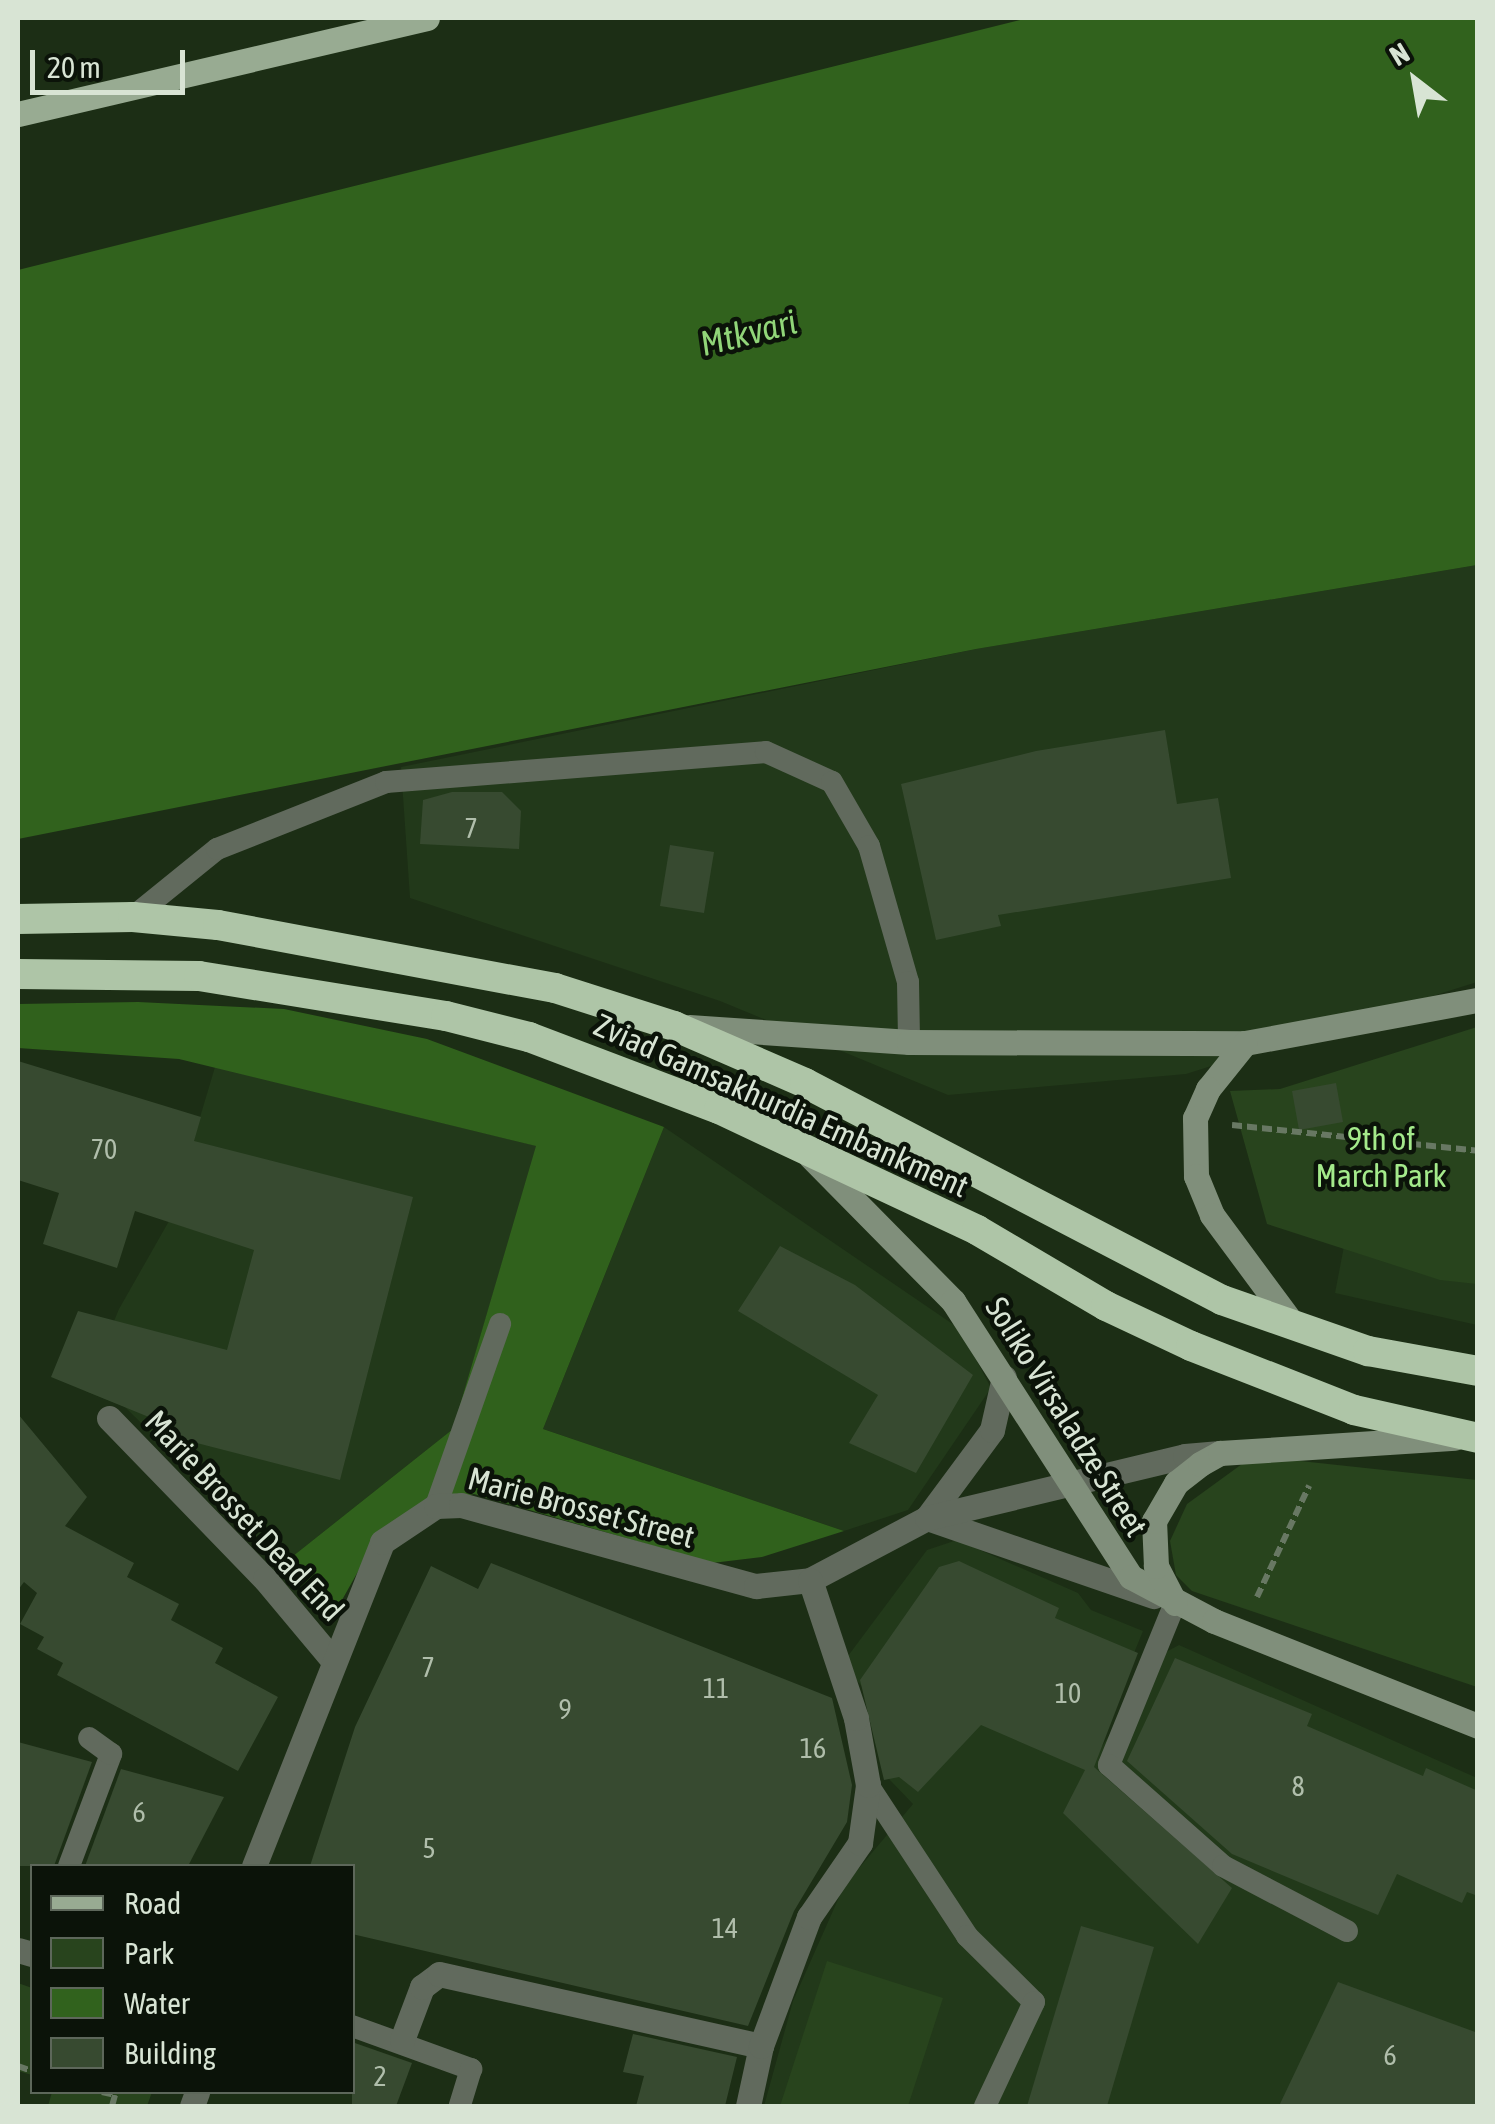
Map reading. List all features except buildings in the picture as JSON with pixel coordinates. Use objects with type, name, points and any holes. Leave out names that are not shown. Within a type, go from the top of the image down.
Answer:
[{"type":"highway","name":"Zviad Gamsakhurdia Embankment","points":[[18,920],[133,917],[460,966],[674,1026],[917,1135],[1148,1266],[1297,1330],[1368,1352],[1478,1370]]},
{"type":"highway","name":"Zviad Gamsakhurdia Embankment","points":[[18,974],[199,976],[446,1016],[605,1062],[977,1230],[1106,1306],[1191,1346],[1354,1410],[1471,1438]]},
{"type":"main road","points":[[18,114],[427,18]]},
{"type":"street","points":[[674,1026],[910,1042],[1245,1043],[1478,1000]]},
{"type":"street","points":[[1245,1043],[1208,1089],[1195,1118],[1196,1176],[1230,1241],[1297,1330]]},
{"type":"street","name":"Soliko Virsaladze Street","points":[[806,1152],[953,1301],[1131,1577],[1174,1603],[1478,1726]]},
{"type":"street","name":"Marie Brosset Street","points":[[927,1518],[992,1430],[1004,1377]]},
{"type":"street","name":"Marie Brosset Dead End","points":[[108,1418],[265,1579],[331,1658]]},
{"type":"street","points":[[1174,1603],[1156,1566],[1154,1521],[1176,1483],[1220,1453],[1471,1438]]},
{"type":"street","name":"Marie Brosset Street","points":[[255,1864],[331,1658],[382,1542],[436,1506],[461,1504],[756,1586],[810,1580],[927,1518],[1068,1482],[1220,1453]]},
{"type":"street","points":[[927,1518],[1174,1603]]},
{"type":"street","points":[[748,2106],[761,2046],[809,1917],[860,1843],[868,1785],[856,1718],[810,1580]]},
{"type":"street","points":[[402,2040],[422,1988],[440,1974],[761,2046]]},
{"type":"lane","points":[[133,917],[217,849],[386,782],[766,752],[832,782],[869,846],[908,982],[910,1042]]},
{"type":"lane","points":[[436,1506],[500,1324]]},
{"type":"lane","points":[[1174,1603],[1109,1764],[1222,1866],[1348,1930]]},
{"type":"lane","points":[[70,1864],[111,1754],[89,1738]]},
{"type":"lane","points":[[868,1785],[967,1936],[1034,2002],[985,2106]]},
{"type":"lane","points":[[355,2027],[402,2040],[470,2069],[460,2106]]},
{"type":"path","points":[[1226,1124],[1478,1151]]},
{"type":"path","points":[[1264,1582],[1309,1486]]},
{"type":"shaded area","points":[[1477,565],[1477,982],[1186,1074],[948,1095],[720,1001],[410,898],[401,767],[976,649]]},
{"type":"shaded area","points":[[138,1002],[284,1009],[427,1039],[664,1127],[543,1429],[844,1531],[762,1557],[712,1563],[474,1494],[425,1503],[379,1534],[328,1625],[283,1564],[453,1429],[536,1146],[179,1059],[18,1048],[18,1004]]},
{"type":"shaded area","points":[[215,1067],[537,1146],[453,1429],[283,1564],[125,1407],[85,1391],[119,1309],[169,1221]]},
{"type":"shaded area","points":[[664,1127],[960,1329],[991,1388],[908,1510],[844,1531],[543,1429]]},
{"type":"shaded area","points":[[1350,1215],[1477,1225],[1477,1325],[1335,1293]]},
{"type":"shaded area","points":[[957,1540],[1078,1593],[1091,1610],[1143,1631],[1087,1768],[1166,1652],[1179,1645],[1477,1778],[1477,2106],[764,2106],[793,2001],[844,1886],[913,1804],[888,1778],[867,1692],[842,1664],[927,1550]]},
{"type":"green space","name":"9th of March Park","points":[[1477,1027],[1477,1284],[1440,1280],[1267,1224],[1230,1091],[1280,1089]]},
{"type":"green space","points":[[1253,1456],[1477,1480],[1477,1687],[1192,1591],[1176,1575],[1170,1541],[1187,1504]]},
{"type":"green space","points":[[827,1961],[943,1998],[908,2106],[780,2106]]},
{"type":"green space","points":[[18,1983],[30,1987],[30,2074],[18,2071]]},
{"type":"green space","points":[[51,2094],[151,2094],[147,2106],[48,2106]]},
{"type":"water","name":"Mtkvari","points":[[1028,18],[1477,18],[1477,565],[976,649],[18,839],[18,270]]}]
